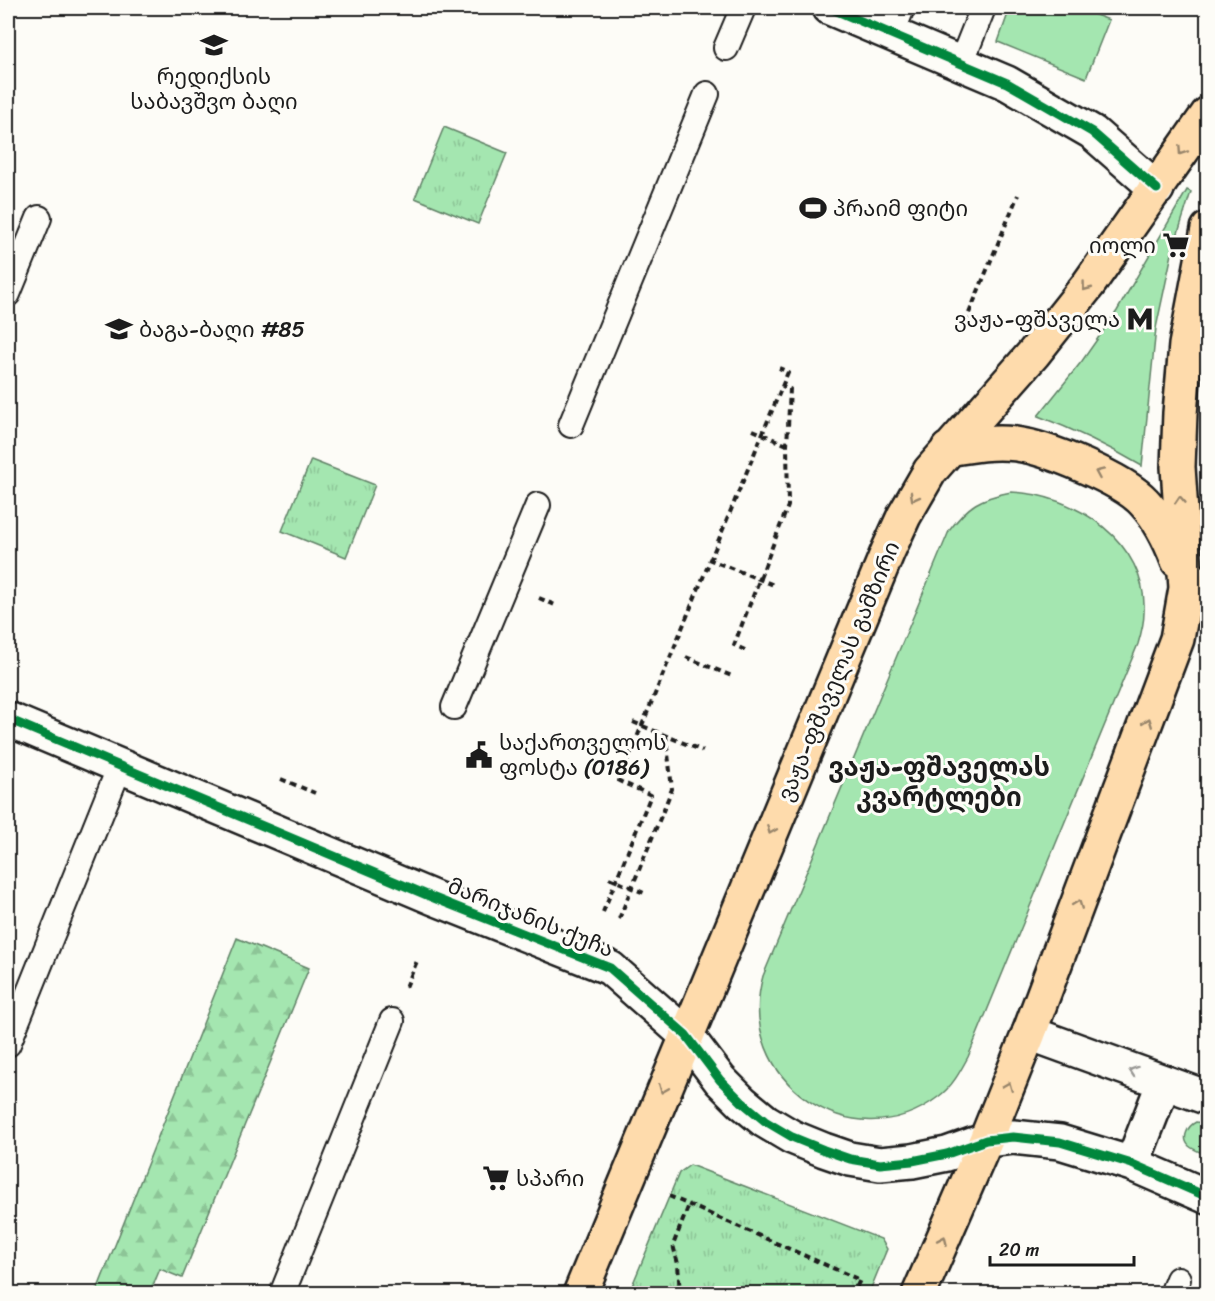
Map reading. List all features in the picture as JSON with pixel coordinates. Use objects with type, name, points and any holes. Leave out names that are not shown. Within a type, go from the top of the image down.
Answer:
[{"type":"main road","name":"ვაჟა-ფშაველას გამზირი","points":[[580,1293],[888,551],[916,493],[930,471],[1041,345],[1088,285],[1208,114]]},
{"type":"main road","points":[[920,1293],[1029,1033],[1178,639],[1193,582],[1178,467],[1180,413],[1186,345],[1208,229]]},
{"type":"main road","points":[[948,450],[981,443],[1017,444],[1061,458],[1118,482],[1133,492],[1152,511],[1193,582]]},
{"type":"street","points":[[830,8],[897,20],[960,63],[1007,83],[1092,132],[1157,189]]},
{"type":"street","name":"მარიჯანის ქუჩა","points":[[8,719],[434,898],[610,968],[686,1035],[720,1080],[741,1102],[765,1121],[792,1137],[850,1159],[880,1164],[947,1154],[986,1140],[1013,1137],[1060,1142],[1132,1164],[1208,1197]]},
{"type":"street","points":[[1029,1033],[1208,1098]]},
{"type":"street","points":[[1132,1164],[1164,1082]]},
{"type":"lane","points":[[726,48],[743,8]]},
{"type":"lane","points":[[960,63],[983,8]]},
{"type":"lane","points":[[571,425],[707,94]]},
{"type":"lane","points":[[8,294],[39,218]]},
{"type":"lane","points":[[454,707],[538,506]]},
{"type":"lane","points":[[8,1044],[120,766]]},
{"type":"lane","points":[[282,1293],[392,1021]]},
{"type":"path","points":[[965,323],[1018,195]]},
{"type":"path","points":[[603,912],[651,795],[619,781],[788,372],[778,368]]},
{"type":"path","points":[[746,650],[734,645],[788,506],[787,445],[790,389],[782,386]]},
{"type":"path","points":[[753,430],[787,445]]},
{"type":"path","points":[[710,560],[774,585]]},
{"type":"path","points":[[686,657],[734,677]]},
{"type":"path","points":[[633,722],[703,751]]},
{"type":"path","points":[[619,919],[672,789],[666,736]]},
{"type":"path","points":[[281,779],[315,793]]},
{"type":"path","points":[[609,878],[644,893]]},
{"type":"path","points":[[669,1196],[860,1280],[853,1293]]},
{"type":"path","points":[[680,1293],[678,1264],[673,1245],[689,1205]]},
{"type":"green space","points":[[1010,8],[1077,8],[1109,20],[1086,78],[998,42]]},
{"type":"green space","points":[[444,127],[507,153],[478,224],[415,198]]},
{"type":"green space","points":[[1187,190],[1191,192],[1173,249],[1156,328],[1142,466],[1091,439],[1038,416],[1082,361],[1117,311]]},
{"type":"green space","points":[[311,460],[375,485],[346,557],[282,531]]},
{"type":"green space","points":[[1011,492],[1035,495],[1082,512],[1121,544],[1134,564],[1142,587],[1144,617],[1138,644],[959,1074],[938,1097],[905,1115],[870,1120],[837,1115],[807,1100],[783,1077],[766,1048],[759,1013],[763,976],[949,531],[975,504]]},
{"type":"green space","points":[[237,938],[309,968],[182,1278],[160,1269],[150,1293],[96,1293]]},
{"type":"green space","points":[[1196,1122],[1207,1124],[1207,1155],[1193,1149],[1187,1143],[1186,1132]]},
{"type":"green space","points":[[690,1165],[881,1239],[887,1249],[869,1293],[629,1293],[679,1173]]},
{"type":"cycle path","points":[[830,8],[1007,83],[1092,132],[1157,189]]},
{"type":"cycle path","points":[[8,719],[434,898],[610,968],[686,1035],[720,1080],[742,1102],[765,1121],[792,1137],[824,1150],[850,1159],[880,1164],[947,1154],[986,1140],[1013,1137],[1060,1142],[1132,1164],[1208,1197]]},
{"type":"place","name":"რედიქსის საბავშვო ბაღი","points":[[214,45]]},
{"type":"place","name":"პრაიმ ფიტი","points":[[813,208]]},
{"type":"place","name":"იოლი","points":[[1176,245]]},
{"type":"place","name":"ვაჟა-ფშაველა","points":[[1140,319]]},
{"type":"place","name":"ბაგა-ბაღი #85","points":[[119,329]]},
{"type":"place","name":"საქართველოს ფოსტა (0186)","points":[[479,755]]},
{"type":"place","name":"სპარი","points":[[496,1178]]},
{"type":"district","name":"ვაჟა-ფშაველას კვარტლები","points":[[939,782]]}]
